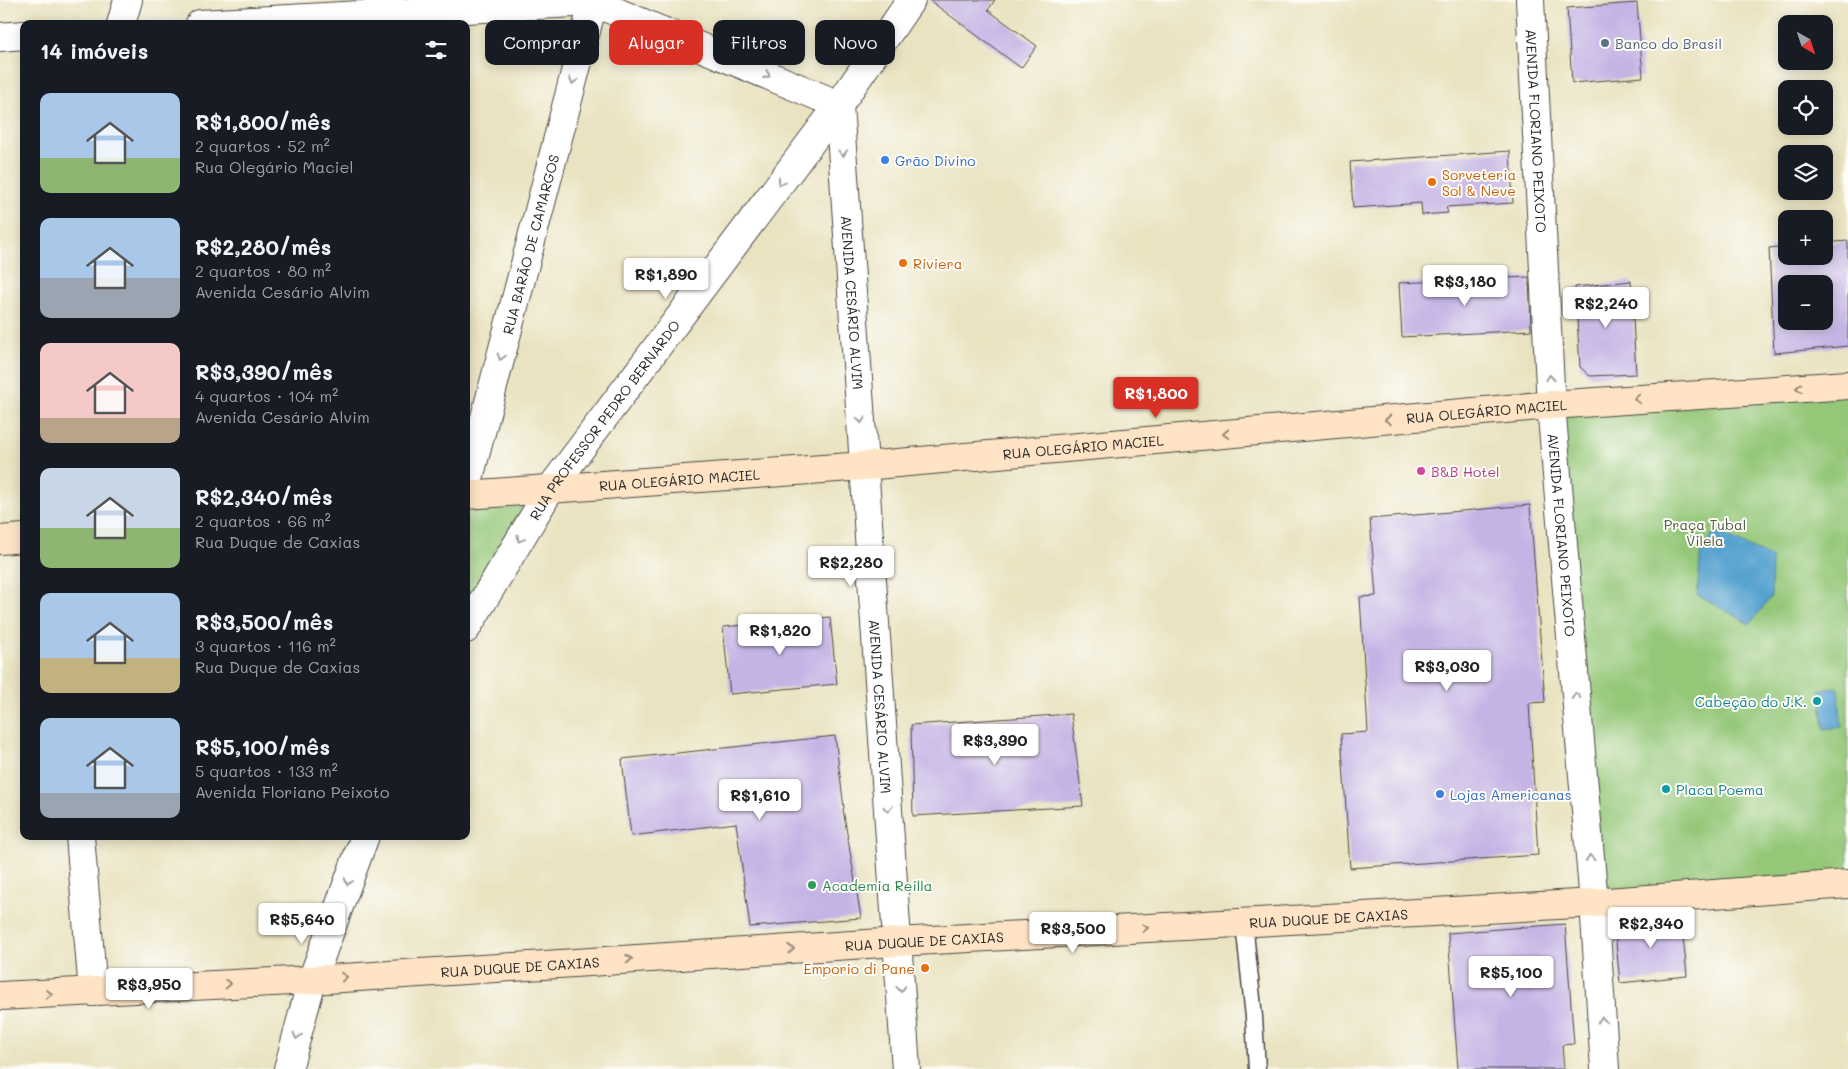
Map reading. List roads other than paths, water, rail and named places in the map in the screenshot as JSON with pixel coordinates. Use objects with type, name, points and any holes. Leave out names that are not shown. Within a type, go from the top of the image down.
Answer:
[{"type":"main road","name":"RUA OLEGÁRIO MACIEL","points":[[470,495],[864,466],[1551,405],[1848,385]]},
{"type":"main road","points":[[0,540],[20,538]]},
{"type":"main road","name":"RUA DUQUE DE CAXIAS","points":[[0,996],[312,980],[897,942],[1594,904],[1848,884]]},
{"type":"street","points":[[122,20],[128,0]]},
{"type":"street","name":"RUA PROFESSOR PEDRO BERNARDO","points":[[470,622],[550,488],[839,105],[911,0]]},
{"type":"street","name":"AVENIDA FLORIANO PEIXOTO","points":[[1530,0],[1551,405],[1594,904],[1605,1069]]},
{"type":"street","points":[[268,20],[592,1],[839,105]]},
{"type":"street","name":"RUA BARÃO DE CAMARGOS","points":[[470,474],[592,1]]},
{"type":"street","points":[[0,37],[20,35]]},
{"type":"street","name":"AVENIDA CESÁRIO ALVIM","points":[[839,105],[906,1069]]},
{"type":"street","points":[[80,840],[92,992]]},
{"type":"street","points":[[288,1069],[312,980],[364,840]]},
{"type":"lane","points":[[1244,923],[1258,1069]]},
{"type":"water","points":[[1716,531],[1772,558],[1771,597],[1750,624],[1697,595],[1701,548]]},
{"type":"water","points":[[1838,688],[1842,727],[1824,729],[1820,689]]},
{"type":"place","name":"Banco do Brasil","points":[[1605,43]]},
{"type":"place","name":"Grão Divino","points":[[885,160]]},
{"type":"place","name":"Sorveteria Sol & Neve","points":[[1432,182]]},
{"type":"place","name":"Riviera","points":[[903,263]]},
{"type":"place","name":"B&B Hotel","points":[[1421,471]]},
{"type":"place","name":"Cabeção do J.K.","points":[[1817,701]]},
{"type":"place","name":"Placa Poema","points":[[1666,789]]},
{"type":"place","name":"Lojas Americanas","points":[[1440,794]]},
{"type":"place","name":"Academia Reilla","points":[[812,885]]},
{"type":"place","name":"Emporio di Pane","points":[[925,968]]},
{"type":"park label","name":"Praça Tubal Vilela","points":[[1705,532]]}]
